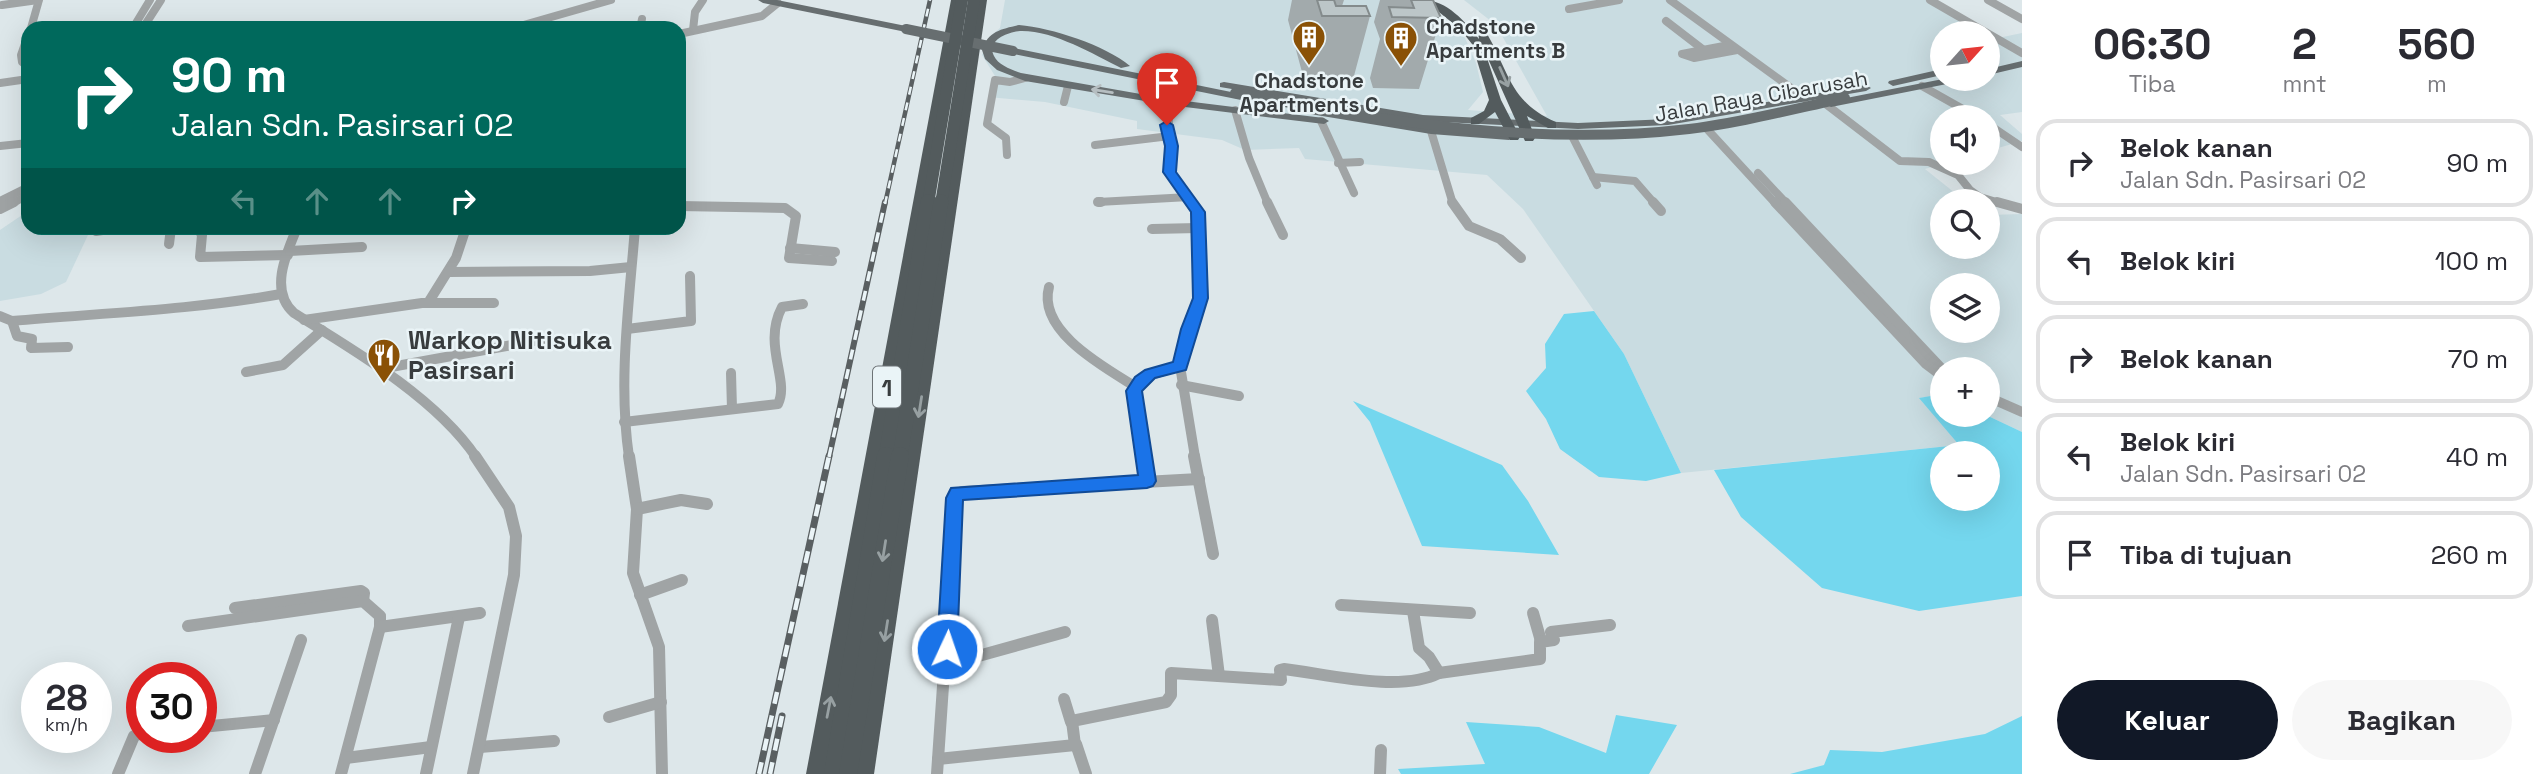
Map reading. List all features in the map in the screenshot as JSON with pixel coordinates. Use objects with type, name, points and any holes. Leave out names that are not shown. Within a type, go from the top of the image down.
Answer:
[{"type":"highway","name":"1","points":[[816,774],[956,0]]},
{"type":"highway","name":"1","points":[[833,774],[962,0]]},
{"type":"highway","name":"1","points":[[848,774],[974,0]]},
{"type":"highway","name":"1","points":[[864,774],[982,0]]},
{"type":"highway","points":[[1429,0],[1464,27],[1477,44],[1495,100],[1514,137]]},
{"type":"highway","points":[[1444,0],[1480,31],[1534,138]]},
{"type":"highway","points":[[1482,122],[1495,100]]},
{"type":"highway","points":[[1515,101],[1538,119],[1552,125]]},
{"type":"main road","name":"Jalan Raya Cibarusah","points":[[763,0],[907,26],[1364,122],[1492,136],[1630,137],[1711,128],[1930,84]]},
{"type":"main road","name":"Jalan Raya Cibarusah","points":[[799,0],[907,26]]},
{"type":"main road","points":[[1125,66],[1079,43],[1039,30],[1019,28],[997,34],[989,44],[989,57],[993,64],[1010,74],[1025,78],[1169,102],[1321,121],[1364,122]]},
{"type":"main road","name":"Jalan Raya Cibarusah","points":[[1013,48],[1125,66],[1207,87],[1423,118],[1552,125],[1612,126],[1668,122],[1875,87],[1930,75]]},
{"type":"main road","points":[[2000,61],[2022,55]]},
{"type":"main road","points":[[2000,69],[2022,64]]},
{"type":"main road","name":"Jalan Raya Cibarusah","points":[[1207,87],[1420,126],[1568,135],[1687,129],[1843,97],[1896,88],[1910,89]]},
{"type":"main road","name":"Jalan Raya Cibarusah","points":[[1843,97],[1875,87]]},
{"type":"main road","points":[[1482,122],[1498,130],[1492,136]]},
{"type":"street","points":[[2,5],[39,0],[33,21]]},
{"type":"street","points":[[137,21],[150,0]]},
{"type":"street","points":[[148,21],[161,0]]},
{"type":"street","points":[[538,21],[611,0]]},
{"type":"street","points":[[693,30],[695,12],[703,0]]},
{"type":"street","points":[[1569,9],[1619,0]]},
{"type":"street","points":[[1670,0],[1805,98]]},
{"type":"street","points":[[1930,0],[2022,55]]},
{"type":"street","points":[[1988,0],[2022,19]]},
{"type":"street","points":[[686,32],[762,16],[778,3]]},
{"type":"street","points":[[1666,21],[1706,52],[1733,48]]},
{"type":"street","points":[[1007,155],[1006,138],[987,124],[991,90],[995,80],[1010,82],[1025,78]]},
{"type":"street","points":[[0,83],[21,80]]},
{"type":"street","points":[[1065,102],[1068,86]]},
{"type":"street","points":[[1922,86],[1956,105]]},
{"type":"street","points":[[1169,102],[1167,125],[1172,154],[1170,172],[1198,212],[1200,298],[1188,329],[1180,366],[1181,385],[1213,554]]},
{"type":"street","points":[[1827,105],[1900,161],[1929,162],[1958,175],[1970,190],[1980,197],[2022,209]]},
{"type":"street","points":[[1235,110],[1241,135],[1262,192],[1283,235]]},
{"type":"street","points":[[1321,121],[1354,193]]},
{"type":"street","points":[[1711,128],[1930,357]]},
{"type":"street","points":[[1711,128],[1930,367]]},
{"type":"street","points":[[1431,131],[1454,207],[1469,226],[1500,239],[1521,258]]},
{"type":"street","points":[[2000,132],[2022,147]]},
{"type":"street","points":[[1096,145],[1170,136]]},
{"type":"street","points":[[1573,138],[1595,181],[1635,181],[1661,211]]},
{"type":"street","points":[[0,146],[21,144]]},
{"type":"street","points":[[1338,163],[1360,162]]},
{"type":"street","points":[[0,201],[21,190]]},
{"type":"street","points":[[1098,202],[1189,197]]},
{"type":"street","points":[[0,209],[21,198]]},
{"type":"street","points":[[686,206],[785,208],[796,216],[790,248],[834,256]]},
{"type":"street","points":[[1152,229],[1198,228]]},
{"type":"street","points":[[169,244],[170,235]]},
{"type":"street","points":[[202,235],[200,257],[362,247]]},
{"type":"street","points":[[295,235],[281,294],[285,305],[380,369],[434,411],[464,441],[509,507],[516,536],[514,575],[473,774]]},
{"type":"street","points":[[428,303],[449,272],[465,235]]},
{"type":"street","points":[[634,235],[624,422],[637,509],[633,573],[659,647],[662,774]]},
{"type":"street","points":[[449,272],[598,271],[631,267]]},
{"type":"street","points":[[627,330],[691,321],[690,276]]},
{"type":"street","points":[[1049,287],[1045,293],[1045,302],[1067,337],[1087,355],[1136,387]]},
{"type":"street","points":[[0,316],[12,321],[216,306],[281,294]]},
{"type":"street","points":[[304,320],[365,309],[428,303],[494,303]]},
{"type":"street","points":[[624,422],[733,408],[773,406],[782,401],[774,327],[782,307],[803,304]]},
{"type":"street","points":[[12,321],[17,336],[32,339],[29,347],[68,347]]},
{"type":"street","points":[[246,372],[283,365],[322,330]]},
{"type":"street","points":[[380,369],[545,339]]},
{"type":"street","points":[[1147,481],[1134,394],[1136,387],[1150,374],[1180,366]]},
{"type":"street","points":[[731,373],[733,408]]},
{"type":"street","points":[[1181,385],[1239,396]]},
{"type":"street","points":[[2000,402],[2022,412]]},
{"type":"street","points":[[937,774],[955,498],[958,493],[1199,479]]},
{"type":"street","points":[[637,509],[692,499],[707,504]]},
{"type":"street","points":[[640,595],[682,580]]},
{"type":"street","points":[[235,608],[361,591],[364,593],[363,601]]},
{"type":"street","points":[[188,626],[363,601],[380,616],[380,627],[341,774]]},
{"type":"street","points":[[1341,605],[1470,613]]},
{"type":"street","points":[[1413,611],[1419,648],[1429,657],[1439,673]]},
{"type":"street","points":[[380,627],[480,613]]},
{"type":"street","points":[[1071,722],[1166,702],[1171,695],[1171,673],[1281,680],[1280,670],[1284,669],[1410,682],[1434,678],[1439,673],[1540,659],[1541,641],[1533,613]]},
{"type":"street","points":[[425,774],[458,617]]},
{"type":"street","points":[[1212,620],[1219,676]]},
{"type":"street","points":[[1541,641],[1554,640],[1551,632],[1610,625]]},
{"type":"street","points":[[948,632],[965,659]]},
{"type":"street","points":[[946,665],[1065,632]]},
{"type":"street","points":[[255,774],[301,640]]},
{"type":"street","points":[[1064,699],[1086,774]]},
{"type":"street","points":[[609,717],[662,702]]},
{"type":"street","points":[[217,725],[274,720]]},
{"type":"street","points":[[480,747],[554,741]]},
{"type":"street","points":[[938,759],[1076,744]]},
{"type":"street","points":[[346,758],[431,747]]},
{"type":"street","points":[[1380,774],[1381,750]]},
{"type":"street","points":[[118,774],[127,753]]},
{"type":"shaded area","points":[[1005,0],[1419,0],[1433,8],[1465,38],[1476,63],[1483,92],[1468,110],[1547,116],[1496,25],[1464,0],[1928,0],[1967,21],[1930,21],[1930,91],[2000,91],[2000,38],[2022,33],[2022,112],[2000,115],[2000,105],[1930,105],[1930,168],[1925,169],[1950,189],[1930,189],[1930,259],[2000,259],[2000,215],[2022,214],[2022,432],[2000,422],[2000,357],[1930,357],[1930,396],[1920,398],[1930,410],[1930,427],[1944,427],[1956,441],[1930,441],[1930,448],[1681,473],[1624,354],[1523,209],[1487,175],[1305,159],[1299,148],[1245,150],[1222,140],[1137,129],[1137,121],[1045,102],[988,97],[995,76],[982,55],[991,36],[1000,28]]},
{"type":"shaded area","points":[[2000,115],[2022,134],[2022,141],[2000,147]]},
{"type":"shaded area","points":[[21,216],[21,235],[88,235],[66,282],[41,294],[0,301],[0,230]]},
{"type":"shaded area","points":[[1594,311],[1624,354],[1681,473],[1646,481],[1599,477],[1560,449],[1546,419],[1526,391],[1546,368],[1545,344],[1564,314]]},
{"type":"shaded area","points":[[1930,396],[1930,411],[1919,398]]},
{"type":"shaded area","points":[[1353,401],[1502,465],[1528,501],[1559,555],[1422,546],[1370,422]]},
{"type":"shaded area","points":[[2000,422],[2022,432],[2022,596],[1919,611],[1822,588],[1741,517],[1714,470],[1930,448],[1930,511],[2000,511],[2000,441],[1956,441],[1944,427],[2000,427]]},
{"type":"shaded area","points":[[1616,715],[1677,725],[1649,774],[1401,774],[1398,769],[1485,764],[1466,722],[1539,727],[1606,753]]},
{"type":"shaded area","points":[[2022,716],[2022,774],[1790,774],[1824,765],[1830,750],[1882,752],[1985,734]]},
{"type":"building","points":[[1317,0],[1334,0],[1336,6],[1366,6],[1370,16],[1322,16]]},
{"type":"building","points":[[1411,0],[1433,0],[1441,18],[1392,17],[1389,7],[1414,8]]},
{"type":"railway","points":[[885,204],[930,0]]},
{"type":"railway","points":[[829,457],[885,202]]},
{"type":"railway","points":[[759,774],[829,456]]},
{"type":"railway","points":[[770,774],[782,716]]},
{"type":"place","name":"Chadstone Apartments C","points":[[1309,67]]},
{"type":"place","name":"Chadstone Apartments B","points":[[1401,68]]},
{"type":"place","name":"Warkop Nitisuka Pasirsari","points":[[384,385]]},
{"type":"route","points":[[947,649],[955,498],[958,493],[1147,481],[1134,391],[1138,383],[1150,374],[1180,366],[1188,329],[1200,298],[1198,212],[1170,172],[1172,146],[1167,125]]}]
